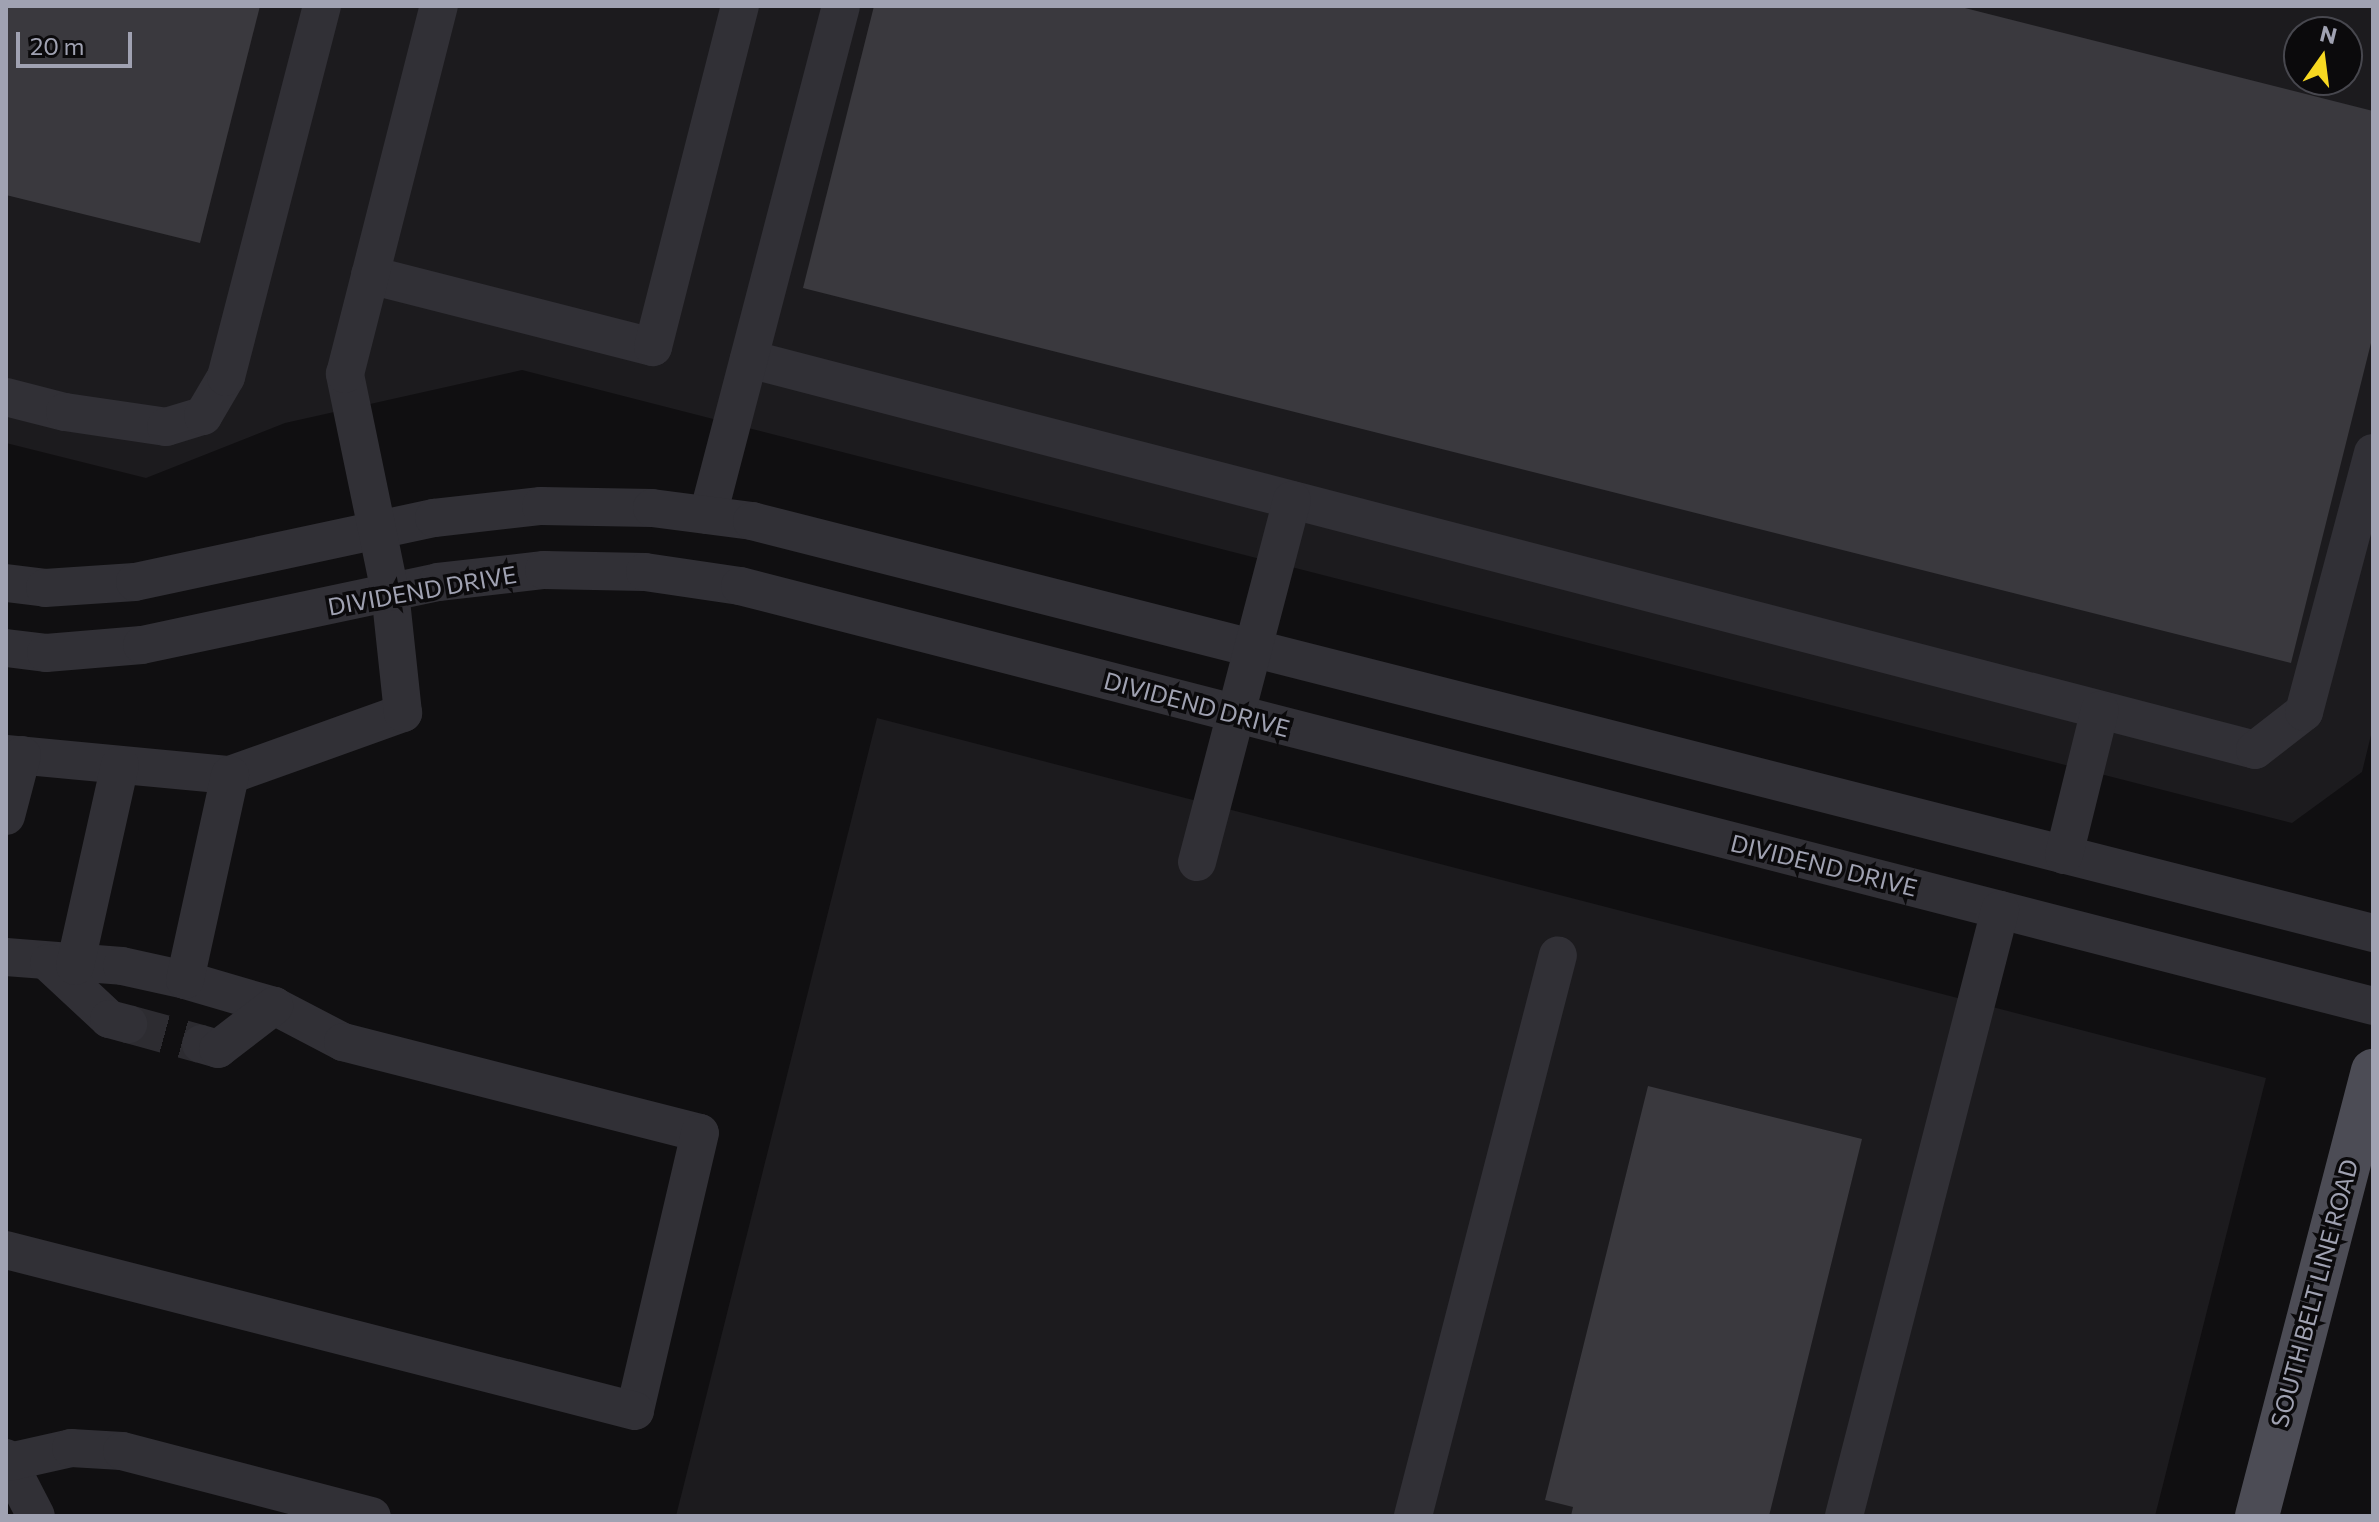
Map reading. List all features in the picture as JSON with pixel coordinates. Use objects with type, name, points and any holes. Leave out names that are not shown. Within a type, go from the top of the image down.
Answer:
[{"type":"main road","name":"SOUTH BELT LINE ROAD","points":[[2257,1516],[2373,1071]]},
{"type":"street","points":[[6,397],[65,412],[166,427],[203,416],[226,377],[322,6]]},
{"type":"street","points":[[6,816],[14,754],[230,775],[403,713],[390,592],[345,374],[439,6]]},
{"type":"street","points":[[370,275],[653,347],[740,6]]},
{"type":"street","points":[[708,515],[841,6]]},
{"type":"street","points":[[749,359],[2255,750],[2304,712],[2373,453]]},
{"type":"street","points":[[1197,862],[1292,500]]},
{"type":"street","points":[[6,583],[45,588],[135,582],[377,531],[541,506],[652,508],[752,521],[2373,933]]},
{"type":"street","name":"DIVIDEND DRIVE","points":[[6,648],[46,653],[142,645],[390,592],[544,570],[645,572],[740,586],[2373,1006]]},
{"type":"street","points":[[2064,855],[2100,710]]},
{"type":"street","points":[[62,964],[120,765]]},
{"type":"street","points":[[185,980],[230,775]]},
{"type":"street","points":[[1844,1516],[2000,910]]},
{"type":"street","points":[[1413,1516],[1558,955]]},
{"type":"street","points":[[6,957],[62,964],[122,966],[185,980],[274,1006],[343,1042],[700,1133],[635,1411],[6,1250]]},
{"type":"street","points":[[62,964],[109,1019],[128,1024]]},
{"type":"street","points":[[201,1044],[218,1049],[274,1006]]},
{"type":"street","points":[[36,1516],[8,1460],[71,1448],[122,1451],[372,1516]]},
{"type":"shaded area","points":[[6,6],[2373,6],[2373,727],[2362,772],[2292,823],[522,370],[285,423],[146,478],[6,443]]},
{"type":"shaded area","points":[[877,718],[2266,1078],[2155,1516],[676,1516]]},
{"type":"building","points":[[6,6],[260,6],[200,243],[6,195]]},
{"type":"building","points":[[874,6],[1957,6],[2283,88],[2283,96],[2314,96],[2373,111],[2373,335],[2291,663],[803,288]]},
{"type":"building","points":[[1648,1086],[1862,1139],[1769,1516],[1571,1516],[1573,1507],[1545,1500]]},
{"type":"tunnel","points":[[128,1024],[201,1044]]}]
